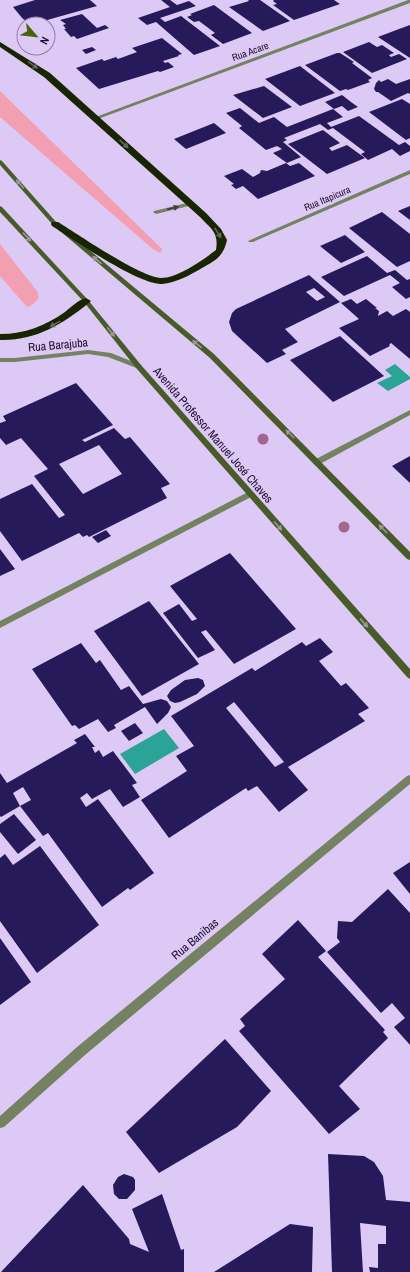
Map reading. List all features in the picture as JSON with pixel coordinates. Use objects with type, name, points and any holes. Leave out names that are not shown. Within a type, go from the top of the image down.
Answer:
[{"type":"highway","points":[[0,44],[47,75],[96,118],[218,231],[222,240],[220,251],[209,260],[183,275],[162,281],[134,272],[55,224]]},
{"type":"highway","points":[[0,337],[26,336],[41,331],[60,321],[86,301]]},
{"type":"main road","points":[[0,162],[55,224],[212,356],[410,557]]},
{"type":"main road","name":"Avenida Professor Manuel José Chaves","points":[[0,208],[86,301],[139,367],[410,675]]},
{"type":"street","name":"Rua Acare","points":[[96,118],[410,1]]},
{"type":"street","name":"Rua Itapicura","points":[[251,241],[410,172]]},
{"type":"street","points":[[156,212],[190,204]]},
{"type":"street","name":"Rua Barajuba","points":[[0,360],[15,360],[88,352],[108,355],[139,367]]},
{"type":"street","points":[[317,462],[410,412]]},
{"type":"street","points":[[0,626],[250,494]]},
{"type":"street","name":"Rua Banibas","points":[[0,1123],[81,1051],[410,779]]},
{"type":"shaded area","points":[[0,91],[162,249],[161,253],[154,250],[0,117]]},
{"type":"shaded area","points":[[0,244],[37,291],[39,297],[35,302],[27,307],[0,276]]},
{"type":"shaded area","points":[[395,364],[410,377],[410,379],[388,391],[377,383],[392,376],[385,370]]},
{"type":"shaded area","points":[[164,729],[179,748],[135,774],[120,754]]},
{"type":"building","points":[[35,0],[90,0],[97,6],[56,18],[56,16],[20,16],[13,7]]},
{"type":"building","points":[[161,0],[170,0],[177,5],[189,1],[196,6],[160,18],[165,22],[181,16],[220,46],[194,55],[156,22],[147,25],[138,18],[170,7]]},
{"type":"building","points":[[248,0],[260,0],[290,21],[263,31],[229,7],[249,1]]},
{"type":"building","points":[[334,0],[340,4],[294,20],[273,5],[277,4],[273,1]]},
{"type":"building","points":[[214,5],[252,33],[223,44],[211,35],[215,33],[199,21],[194,22],[187,17],[192,15],[190,14]]},
{"type":"building","points":[[82,14],[97,28],[105,25],[109,28],[77,39],[74,36],[71,37],[64,29],[66,29],[63,25],[66,24],[60,20]]},
{"type":"building","points":[[410,25],[410,58],[378,37],[399,29]]},
{"type":"building","points":[[162,38],[182,54],[163,61],[165,63],[168,62],[174,67],[160,72],[158,71],[99,89],[76,68],[102,59],[104,61],[116,57],[118,59],[137,52],[132,48]]},
{"type":"building","points":[[369,42],[377,47],[382,45],[394,53],[389,55],[391,57],[399,54],[407,59],[372,73],[343,52]]},
{"type":"building","points":[[92,47],[96,50],[86,54],[82,50]]},
{"type":"building","points":[[340,53],[354,62],[352,63],[372,78],[368,80],[370,82],[348,90],[346,89],[340,91],[305,65]]},
{"type":"building","points":[[300,66],[335,93],[300,106],[265,79]]},
{"type":"building","points":[[388,79],[396,84],[410,79],[410,94],[408,93],[391,101],[376,92],[374,89],[376,83],[379,80],[381,82]]},
{"type":"building","points":[[264,86],[292,107],[263,118],[233,95]]},
{"type":"building","points":[[342,95],[358,107],[348,111],[342,106],[334,109],[325,102]]},
{"type":"building","points":[[402,99],[410,104],[410,138],[406,140],[369,112]]},
{"type":"building","points":[[240,108],[259,123],[274,117],[287,127],[333,109],[343,117],[327,123],[331,127],[359,116],[399,145],[405,142],[410,146],[410,151],[400,156],[392,149],[368,160],[361,154],[365,152],[333,128],[328,130],[320,124],[284,138],[287,140],[283,142],[301,157],[287,163],[273,153],[282,149],[277,146],[266,150],[239,128],[242,126],[226,113]]},
{"type":"building","points":[[214,123],[226,133],[186,149],[174,139]]},
{"type":"building","points":[[323,130],[340,143],[329,148],[332,151],[347,145],[365,158],[327,174],[288,144]]},
{"type":"building","points":[[286,163],[290,166],[299,163],[315,176],[258,199],[243,186],[236,189],[231,185],[234,184],[224,176],[242,169],[253,177],[260,173],[261,170],[267,171]]},
{"type":"building","points":[[410,206],[410,220],[398,211]]},
{"type":"building","points":[[382,212],[410,234],[410,261],[397,267],[349,228]]},
{"type":"building","points":[[345,235],[365,252],[341,263],[320,246]]},
{"type":"building","points":[[367,256],[387,273],[395,270],[407,280],[410,279],[410,297],[406,299],[392,287],[400,283],[390,275],[344,296],[321,277]]},
{"type":"building","points":[[309,275],[340,302],[285,329],[298,342],[282,350],[286,354],[267,363],[232,331],[229,322],[232,313],[236,309]],"holes":[[[314,288],[325,297],[317,301],[306,292]]]},
{"type":"building","points":[[351,299],[357,304],[366,299],[377,308],[375,308],[379,311],[378,316],[387,311],[393,316],[406,309],[410,312],[410,359],[391,343],[389,345],[390,346],[370,356],[339,328],[359,319],[341,303]]},
{"type":"building","points":[[340,336],[384,376],[333,402],[290,360]]},
{"type":"building","points":[[76,383],[113,425],[82,440],[85,442],[114,428],[125,439],[130,437],[170,484],[161,488],[167,498],[89,537],[87,535],[83,537],[79,533],[22,561],[0,531],[0,499],[32,484],[59,518],[65,515],[34,476],[48,469],[21,438],[6,445],[0,438],[0,423],[6,421],[3,416]],"holes":[[[99,445],[122,474],[83,494],[59,464]]]},
{"type":"building","points":[[410,456],[410,483],[392,466]]},
{"type":"building","points":[[106,530],[111,536],[98,543],[92,537]]},
{"type":"building","points":[[0,549],[15,569],[0,576]]},
{"type":"building","points":[[230,553],[296,629],[234,664],[206,630],[201,632],[215,650],[198,658],[163,613],[179,604],[192,621],[197,619],[170,586]]},
{"type":"building","points":[[149,601],[199,664],[142,696],[94,631]]},
{"type":"building","points":[[320,638],[333,652],[319,661],[341,686],[346,683],[369,708],[358,714],[365,721],[288,767],[308,790],[279,812],[257,786],[248,791],[246,788],[169,838],[141,800],[187,771],[176,756],[194,746],[171,716],[252,668],[255,671],[302,642],[306,646]],"holes":[[[234,702],[284,762],[275,767],[226,708]]]},
{"type":"building","points":[[81,643],[96,663],[100,660],[121,690],[129,686],[143,704],[161,699],[167,701],[171,707],[168,713],[157,724],[145,707],[114,725],[116,728],[108,732],[98,719],[79,729],[75,725],[72,726],[32,669]]},
{"type":"building","points":[[198,678],[203,680],[205,686],[197,694],[180,702],[175,703],[170,701],[167,696],[171,690],[185,680]]},
{"type":"building","points":[[135,723],[143,733],[129,741],[121,731]]},
{"type":"building","points":[[85,734],[95,747],[92,747],[95,753],[99,750],[103,757],[113,751],[137,783],[132,785],[140,797],[123,807],[110,789],[92,799],[87,793],[80,798],[86,807],[98,799],[154,873],[130,890],[128,888],[102,907],[48,833],[43,836],[20,806],[1,817],[0,816],[0,773],[7,783],[77,743],[74,740]],"holes":[[[23,787],[31,800],[20,806],[13,793]]]},
{"type":"building","points":[[14,814],[36,840],[18,854],[0,832],[0,824]]},
{"type":"building","points":[[40,846],[99,925],[37,973],[0,921],[0,858],[5,854],[13,865]]},
{"type":"building","points":[[410,862],[410,894],[393,873]]},
{"type":"building","points":[[388,889],[410,913],[410,1045],[394,1027],[405,1018],[392,1003],[381,1013],[327,952],[340,942],[337,938],[338,921],[352,922]]},
{"type":"building","points":[[298,920],[326,951],[318,957],[385,1030],[383,1032],[388,1038],[339,1086],[360,1109],[329,1134],[239,1031],[245,1026],[240,1019],[285,979],[262,954]]},
{"type":"building","points":[[0,938],[31,982],[0,1005]]},
{"type":"building","points":[[225,1039],[271,1091],[237,1127],[159,1173],[126,1132]]},
{"type":"building","points":[[328,1154],[364,1156],[374,1162],[383,1176],[386,1200],[410,1202],[410,1272],[370,1272],[369,1267],[378,1268],[378,1244],[386,1244],[386,1226],[360,1223],[363,1272],[332,1272]]},
{"type":"building","points":[[124,1174],[133,1177],[135,1180],[135,1190],[127,1199],[119,1199],[114,1194],[113,1185],[118,1177]]},
{"type":"building","points":[[83,1185],[129,1239],[130,1244],[149,1252],[132,1209],[162,1194],[181,1250],[184,1249],[184,1272],[1,1272]]},
{"type":"building","points":[[290,1224],[313,1227],[312,1272],[214,1272]]}]
